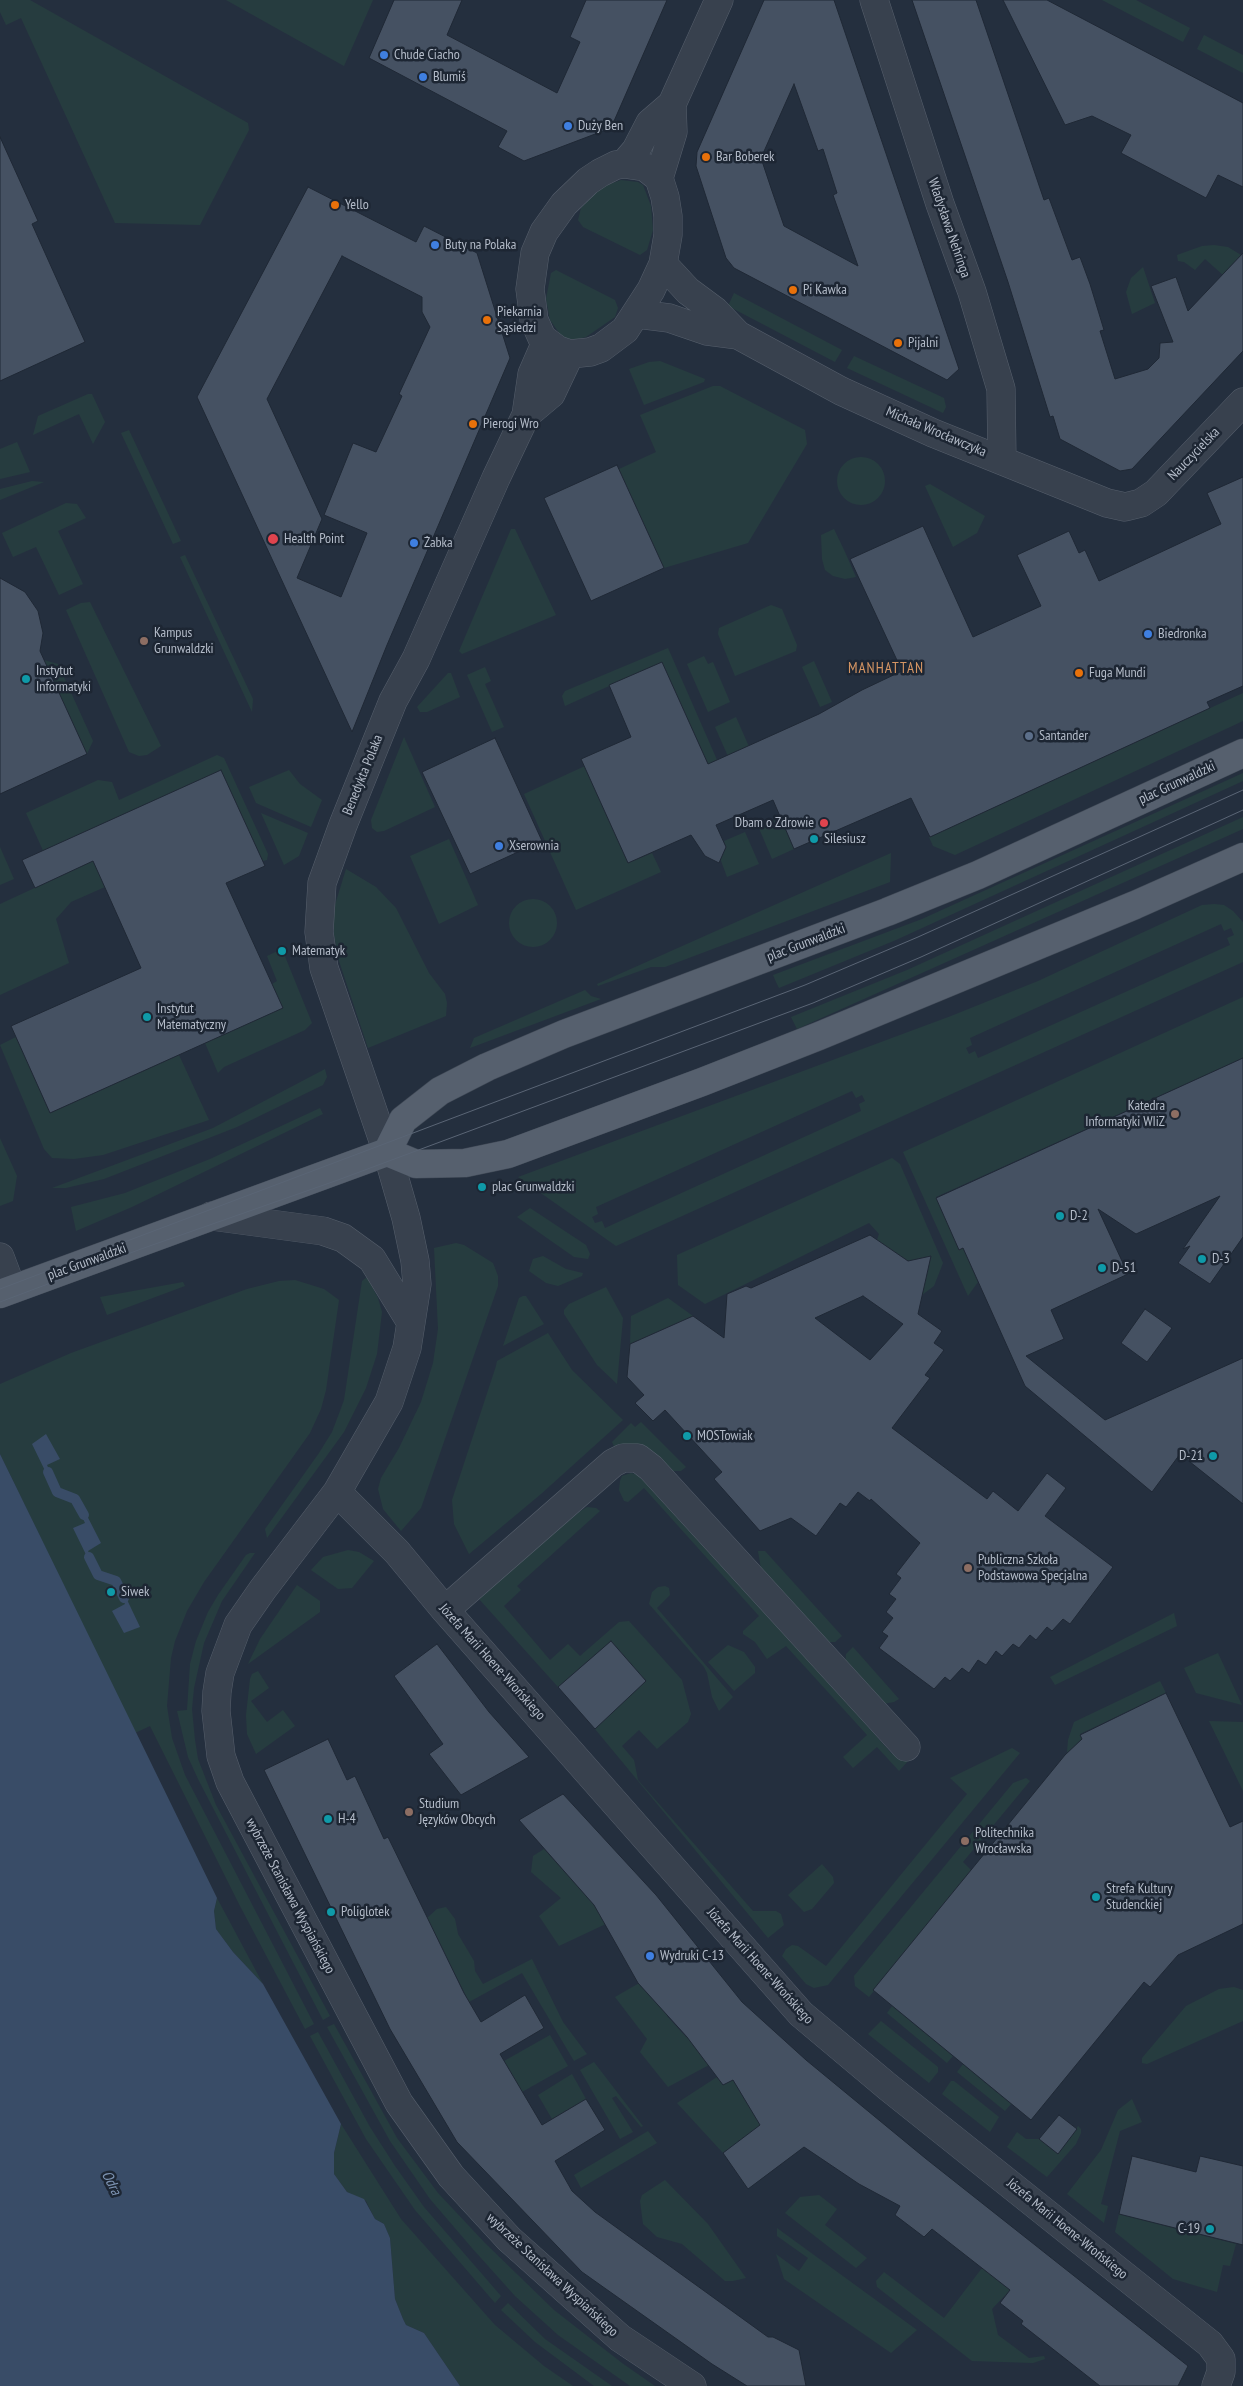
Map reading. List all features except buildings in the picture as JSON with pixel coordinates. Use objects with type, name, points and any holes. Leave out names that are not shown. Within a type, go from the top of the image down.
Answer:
[{"type":"main road","name":"plac Grunwaldzki","points":[[6,1292],[387,1152],[403,1120],[440,1091],[487,1067],[564,1034],[770,957],[969,878],[1243,753]]},
{"type":"main road","points":[[387,1152],[416,1164],[465,1163],[508,1154],[702,1082],[818,1036],[1135,905],[1243,857]]},
{"type":"street","points":[[624,164],[636,150],[650,123],[672,104],[719,0]]},
{"type":"street","name":"Władysława Nehringa","points":[[874,0],[940,204],[972,292],[1001,388],[1002,460]]},
{"type":"street","points":[[659,178],[673,132],[672,104]]},
{"type":"street","points":[[624,164],[645,167],[659,178],[668,216],[668,235],[663,264],[637,314],[625,330],[601,348],[590,352],[570,354],[546,342],[538,333],[534,320],[530,289],[535,253],[544,232],[564,204],[588,181],[616,165],[624,164]]},
{"type":"street","name":"Michała Wrocławczyka","points":[[663,264],[688,291],[715,311],[738,335],[841,391],[933,433],[1107,503],[1126,507],[1141,503]]},
{"type":"street","name":"Michała Wrocławczyka","points":[[637,314],[669,318],[707,330],[738,335]]},
{"type":"street","name":"Benedykta Polaka","points":[[387,1152],[324,968],[319,937],[322,883],[330,858],[393,700],[416,659],[526,415],[532,374],[546,342]]},
{"type":"street","name":"Benedykta Polaka","points":[[526,415],[551,394],[570,354]]},
{"type":"street","name":"Nauczycielska","points":[[1141,503],[1156,493],[1243,402]]},
{"type":"street","name":"wybrzeże Stanisława Wyspiańskiego","points":[[387,1152],[406,1218],[415,1261],[417,1284],[407,1348],[389,1402],[337,1492],[263,1589],[238,1626],[227,1650],[216,1692],[216,1711],[222,1756],[230,1782],[400,2103],[451,2176],[509,2239],[620,2338],[692,2386]]},
{"type":"street","points":[[211,1216],[323,1232],[343,1238],[372,1259],[410,1321]]},
{"type":"street","points":[[0,1257],[6,1292]]},
{"type":"street","points":[[445,1610],[613,1463],[623,1458],[638,1458],[646,1461],[906,1747]]},
{"type":"street","name":"Józefa Marii Hoene-Wrońskiego","points":[[337,1492],[397,1552],[445,1610],[801,2014],[881,2081],[1210,2344],[1220,2359],[1221,2372],[1216,2386]]},
{"type":"green space","points":[[0,0],[30,0],[248,123],[249,130],[200,225],[115,223],[21,18],[6,25],[0,12]]},
{"type":"green space","points":[[226,0],[373,0],[344,66]]},
{"type":"green space","points":[[1102,0],[1136,0],[1190,28],[1183,42]]},
{"type":"green space","points":[[1204,35],[1243,55],[1243,73],[1197,49]]},
{"type":"green space","points":[[621,180],[638,182],[643,185],[651,206],[653,230],[647,250],[640,255],[583,227],[578,220],[581,208],[593,195],[602,187]]},
{"type":"green space","points":[[1202,246],[1228,247],[1241,255],[1223,275],[1205,259],[1195,270],[1184,262],[1178,261],[1177,255]]},
{"type":"green space","points":[[1143,267],[1155,303],[1132,314],[1126,292],[1131,278]]},
{"type":"green space","points":[[556,270],[615,300],[618,308],[615,317],[586,337],[573,340],[562,337],[550,320],[546,299],[551,273]]},
{"type":"green space","points":[[734,293],[842,350],[835,362],[728,306]]},
{"type":"green space","points":[[854,356],[944,398],[946,407],[943,413],[847,368]]},
{"type":"green space","points":[[660,361],[705,379],[704,382],[644,405],[629,369],[649,362]]},
{"type":"green space","points":[[713,386],[720,386],[805,430],[807,444],[748,543],[664,568],[619,469],[656,452],[640,415]]},
{"type":"green space","points":[[88,394],[92,394],[105,422],[93,444],[79,414],[33,435],[38,416]]},
{"type":"green space","points":[[129,430],[181,541],[173,544],[121,433]]},
{"type":"green space","points":[[17,442],[30,472],[0,479],[0,449]]},
{"type":"green space","points":[[861,457],[870,459],[878,464],[883,472],[885,481],[883,490],[878,498],[870,503],[861,505],[852,503],[844,498],[839,490],[837,481],[839,472],[844,464],[852,459]]},
{"type":"green space","points":[[32,481],[44,482],[0,500],[0,489]]},
{"type":"green space","points":[[930,484],[985,516],[977,533],[953,547],[925,486]]},
{"type":"green space","points":[[66,503],[77,504],[86,518],[58,531],[83,584],[59,595],[36,547],[13,557],[2,533]]},
{"type":"green space","points":[[511,529],[515,529],[556,615],[462,654],[459,651]]},
{"type":"green space","points":[[834,529],[856,577],[845,579],[833,576],[825,570],[822,559],[821,535]]},
{"type":"green space","points":[[185,555],[253,699],[252,712],[180,557]]},
{"type":"green space","points":[[90,602],[161,746],[147,755],[139,756],[129,752],[66,610],[81,603]]},
{"type":"green space","points":[[771,605],[782,609],[797,645],[796,651],[735,676],[718,634],[719,628]]},
{"type":"green space","points":[[668,648],[728,785],[709,766],[662,662],[565,706],[562,696],[565,691]]},
{"type":"green space","points":[[704,656],[708,664],[713,662],[730,702],[708,712],[687,664]]},
{"type":"green space","points":[[44,660],[58,664],[93,741],[87,754]]},
{"type":"green space","points":[[814,661],[832,702],[820,707],[802,667]]},
{"type":"green space","points":[[485,667],[491,681],[485,684],[504,727],[492,732],[467,675]]},
{"type":"green space","points":[[448,673],[451,673],[460,697],[427,712],[420,712],[417,707]]},
{"type":"green space","points":[[1243,693],[1243,721],[955,855],[933,846],[929,837]]},
{"type":"green space","points":[[736,717],[771,797],[750,806],[715,727]]},
{"type":"green space","points":[[404,737],[435,807],[384,831],[377,832],[372,828],[371,820]]},
{"type":"green space","points":[[217,755],[224,758],[268,854],[267,860],[263,861],[221,770],[50,866],[26,813],[98,780],[112,782],[119,800]]},
{"type":"green space","points":[[585,766],[628,863],[652,853],[661,872],[576,910],[524,794]]},
{"type":"green space","points":[[289,770],[300,784],[322,800],[311,827],[256,803],[249,787]]},
{"type":"green space","points":[[1243,773],[1243,781],[896,940],[779,988],[776,982],[773,975],[922,919]]},
{"type":"green space","points":[[261,813],[308,833],[299,856],[284,865]]},
{"type":"green space","points":[[780,817],[794,849],[772,859],[758,826]]},
{"type":"green space","points":[[1243,817],[1243,829],[797,1029],[791,1017],[907,970]]},
{"type":"green space","points":[[745,832],[759,864],[727,877],[720,858],[726,848],[724,841]]},
{"type":"green space","points":[[449,839],[478,905],[439,924],[410,856]]},
{"type":"green space","points":[[0,847],[14,879],[0,885]]},
{"type":"green space","points":[[891,853],[890,882],[665,967],[651,967],[598,986],[597,984]]},
{"type":"green space","points":[[93,861],[105,887],[71,902],[56,919],[69,963],[0,995],[0,904]]},
{"type":"green space","points":[[346,869],[376,887],[396,908],[429,973],[445,994],[447,1003],[446,1016],[368,1048],[339,961],[334,935],[334,908]]},
{"type":"green space","points":[[533,899],[542,901],[550,906],[555,914],[557,923],[555,932],[550,940],[542,945],[533,947],[524,945],[516,940],[511,932],[509,923],[511,914],[516,906],[524,901]]},
{"type":"green space","points":[[1202,905],[1224,905],[1233,911],[1243,922],[1243,962],[616,1246],[518,1177],[951,1016],[1038,981]],"holes":[[[1221,924],[1224,931],[1231,928],[1234,935],[1227,938],[1230,945],[978,1058],[975,1051],[969,1054],[966,1048],[972,1045],[970,1038]],[[852,1091],[856,1098],[862,1095],[865,1101],[859,1104],[861,1111],[605,1228],[602,1221],[595,1223],[592,1217],[598,1214],[596,1207]]]},
{"type":"green space","points":[[282,949],[312,1023],[305,1030],[224,1067],[218,1073],[205,1043],[277,981],[267,956]]},
{"type":"green space","points":[[585,990],[591,996],[601,999],[470,1048],[474,1038]]},
{"type":"green space","points":[[1243,997],[1243,1058],[936,1197],[959,1249],[963,1248],[978,1282],[968,1296],[903,1152]]},
{"type":"green space","points":[[16,1037],[50,1113],[179,1055],[209,1120],[103,1155],[74,1159],[52,1158],[44,1149],[0,1045]]},
{"type":"green space","points":[[325,1069],[327,1077],[323,1085],[237,1127],[104,1179],[66,1188],[52,1188],[213,1128]]},
{"type":"green space","points":[[320,1108],[323,1114],[132,1207],[76,1231],[71,1207],[125,1193],[210,1159]]},
{"type":"green space","points":[[0,1138],[17,1176],[13,1201],[0,1206]]},
{"type":"green space","points":[[892,1158],[900,1164],[943,1263],[934,1286],[922,1295],[931,1256],[908,1261],[877,1240],[879,1234],[869,1223],[705,1304],[678,1285],[677,1255]]},
{"type":"green space","points":[[530,1208],[586,1245],[590,1254],[588,1259],[574,1257],[517,1217]]},
{"type":"green space","points":[[456,1243],[464,1245],[493,1263],[498,1276],[498,1286],[421,1508],[401,1531],[383,1509],[378,1489],[381,1478],[399,1448],[421,1402],[433,1363],[438,1329],[434,1248]]},
{"type":"green space","points":[[543,1256],[566,1269],[583,1273],[582,1276],[558,1286],[546,1283],[529,1271],[533,1259]]},
{"type":"green space","points":[[367,1277],[378,1298],[382,1312],[377,1354],[366,1388],[344,1432],[267,1538],[265,1529],[332,1432],[344,1400],[362,1281]]},
{"type":"green space","points":[[295,1280],[324,1289],[339,1300],[326,1390],[321,1409],[310,1433],[204,1582],[187,1611],[175,1641],[171,1658],[167,1706],[172,1738],[185,1775],[314,2024],[305,2029],[240,1906],[150,1726],[135,1733],[0,1454],[0,1384],[71,1353],[247,1289],[279,1281]]},
{"type":"green space","points":[[183,1282],[185,1286],[107,1315],[100,1297]]},
{"type":"green space","points":[[606,1287],[623,1318],[617,1384],[597,1365],[564,1314],[564,1310],[569,1304]]},
{"type":"green space","points":[[526,1296],[544,1324],[503,1346],[519,1298]]},
{"type":"green space","points":[[668,1298],[693,1316],[630,1344],[631,1316]]},
{"type":"green space","points":[[548,1333],[572,1370],[623,1420],[541,1494],[469,1554],[454,1524],[452,1500],[497,1361]]},
{"type":"green space","points":[[641,1422],[686,1467],[681,1471],[670,1471],[646,1447],[626,1444],[614,1446],[612,1442],[631,1423],[635,1427]]},
{"type":"green space","points":[[631,1473],[643,1476],[675,1509],[892,1754],[904,1749],[909,1760],[899,1771],[877,1747],[853,1768],[843,1757],[867,1735],[786,1646],[767,1659],[755,1642],[743,1634],[743,1631],[759,1616],[644,1488],[628,1502],[624,1501],[619,1490],[620,1481],[622,1476]]},
{"type":"green space","points":[[587,1507],[596,1508],[600,1511],[517,1586],[521,1590],[504,1606],[550,1660],[568,1644],[580,1656],[619,1622],[629,1621],[682,1680],[691,1714],[688,1722],[657,1749],[639,1730],[622,1746],[634,1760],[638,1780],[753,1911],[776,1911],[781,1914],[784,1925],[768,1938],[595,1729],[646,1681],[611,1641],[558,1687],[479,1599],[487,1587]]},
{"type":"green space","points":[[348,1550],[359,1552],[374,1561],[352,1588],[338,1589],[311,1570],[323,1557]]},
{"type":"green space","points":[[758,1551],[765,1551],[842,1636],[835,1642],[823,1642],[762,1575]]},
{"type":"green space","points":[[255,1553],[222,1601],[204,1643],[194,1688],[192,1709],[195,1740],[198,1759],[216,1805],[330,2016],[323,2020],[198,1779],[188,1757],[177,1711],[187,1710],[190,1664],[196,1641],[208,1612],[246,1555]]},
{"type":"green space","points":[[297,1585],[320,1601],[320,1612],[248,1664],[260,1639]]},
{"type":"green space","points":[[665,1586],[669,1588],[670,1595],[657,1608],[733,1697],[719,1711],[712,1697],[704,1667],[649,1604],[652,1592],[658,1587]]},
{"type":"green space","points":[[1174,1613],[1177,1626],[1055,1685],[1050,1677]]},
{"type":"green space","points":[[728,1645],[744,1652],[755,1667],[755,1673],[734,1691],[708,1662]]},
{"type":"green space","points":[[853,1647],[899,1699],[883,1704],[845,1667],[846,1654]]},
{"type":"green space","points":[[1218,1653],[1242,1705],[1196,1693],[1184,1668]]},
{"type":"green space","points":[[258,1671],[269,1688],[251,1701],[267,1722],[283,1710],[295,1726],[256,1754],[247,1734],[246,1715],[250,1679],[252,1674]]},
{"type":"green space","points":[[1160,1681],[1166,1693],[1080,1734],[1093,1760],[1086,1768],[1067,1752],[1068,1740],[1074,1722]]},
{"type":"green space","points":[[1209,1721],[1243,1722],[1243,1791]]},
{"type":"green space","points":[[1012,1748],[1020,1753],[828,1985],[814,1988],[806,1984],[782,1956],[786,1949],[792,1945],[798,1946],[826,1966],[967,1794],[950,1778]]},
{"type":"green space","points":[[1026,1778],[1030,1781],[963,1862],[971,1870],[869,1997],[855,1986],[854,1976],[1013,1783]]},
{"type":"green space","points":[[544,1849],[610,1922],[559,1946],[539,1916],[561,1898],[531,1872],[533,1856]]},
{"type":"green space","points":[[822,1864],[833,1877],[834,1883],[812,1909],[804,1912],[788,1895]]},
{"type":"green space","points":[[217,1898],[263,1984],[233,1952],[216,1929],[214,1911]]},
{"type":"green space","points":[[446,1907],[455,1919],[458,1934],[474,1961],[475,1971],[483,1984],[532,1959],[563,2022],[587,2054],[574,2061],[522,1973],[469,2002],[427,1918],[437,1909]]},
{"type":"green space","points":[[648,1978],[669,2013],[667,2016],[686,2037],[690,2035],[709,2065],[668,2087],[640,2052],[647,2039],[615,1997]]},
{"type":"green space","points":[[1234,1987],[1243,1990],[1243,2021],[1147,2064],[1142,2063],[1142,2058],[1186,2006],[1219,1989]]},
{"type":"green space","points":[[892,2006],[953,2056],[947,2063],[887,2013]]},
{"type":"green space","points":[[881,2021],[938,2067],[938,2072],[929,2083],[868,2034]]},
{"type":"green space","points":[[334,2024],[397,2138],[438,2193],[485,2243],[554,2310],[655,2386],[630,2386],[558,2335],[515,2296],[472,2248],[430,2199],[390,2141],[327,2027]]},
{"type":"green space","points":[[318,2032],[370,2127],[395,2166],[424,2207],[501,2296],[495,2303],[415,2210],[366,2139],[310,2036]]},
{"type":"green space","points":[[550,2035],[568,2066],[522,2092],[504,2061]]},
{"type":"green space","points":[[594,2062],[643,2126],[641,2127],[616,2096],[612,2098],[633,2132],[620,2139],[580,2070]]},
{"type":"green space","points":[[963,2064],[1011,2104],[1005,2111],[957,2072]]},
{"type":"green space","points":[[572,2074],[586,2099],[552,2119],[538,2095]]},
{"type":"green space","points":[[717,2077],[723,2085],[733,2080],[745,2100],[787,2106],[723,2153],[677,2103]]},
{"type":"green space","points":[[951,2081],[954,2081],[999,2117],[990,2132],[942,2094]]},
{"type":"green space","points":[[1132,2099],[1142,2122],[1120,2131],[1101,2204],[1108,2206],[1104,2223],[1067,2194],[1101,2150],[1118,2110]]},
{"type":"green space","points":[[341,2124],[401,2219],[495,2325],[544,2366],[573,2386],[460,2386],[424,2333],[406,2325],[403,2319],[395,2299],[390,2238],[384,2224],[375,2219],[366,2201],[347,2192],[334,2174],[334,2153]]},
{"type":"green space","points":[[1078,2126],[1081,2129],[1081,2133],[1076,2144],[1047,2177],[1007,2147],[1017,2132],[1026,2139],[1039,2139],[1058,2154]]},
{"type":"green space","points":[[648,2131],[657,2143],[581,2188],[574,2175]]},
{"type":"green space","points":[[665,2180],[708,2224],[746,2278],[725,2281],[682,2244],[657,2237],[643,2224],[640,2201],[642,2195]]},
{"type":"green space","points":[[819,2195],[837,2209],[825,2225],[867,2258],[856,2268],[785,2213],[800,2197]]},
{"type":"green space","points":[[1119,2214],[1236,2244],[1230,2266],[1223,2265],[1217,2292],[1173,2279],[1115,2232]]},
{"type":"green space","points":[[777,2228],[917,2330],[891,2353],[784,2279],[776,2254],[799,2271],[808,2258],[777,2236]]},
{"type":"green space","points":[[982,2268],[1010,2290],[992,2309],[998,2335],[1029,2358],[1044,2356],[1045,2359],[1033,2363],[972,2361],[877,2287],[876,2281],[884,2272],[944,2318]]},
{"type":"green space","points":[[508,2303],[545,2339],[612,2386],[594,2386],[535,2342],[501,2310]]},
{"type":"water","points":[[46,1434],[60,1459],[47,1465],[55,1482],[51,1483],[32,1444]]},
{"type":"water","name":"Odra","points":[[0,1454],[217,1898],[214,1911],[216,1929],[233,1952],[263,1984],[341,2124],[334,2153],[334,2174],[347,2192],[364,2199],[375,2219],[384,2224],[390,2238],[395,2299],[403,2319],[406,2325],[424,2333],[460,2386],[0,2386]]},
{"type":"water","points":[[80,1502],[101,1543],[88,1551],[96,1567],[93,1569],[73,1528],[85,1523],[76,1504]]},
{"type":"water","points":[[121,1587],[140,1627],[124,1633],[112,1611],[125,1604],[117,1588]]},
{"type":"waterway","points":[[48,1472],[57,1492],[75,1499],[84,1515]]},
{"type":"waterway","points":[[89,1557],[98,1575],[116,1581],[124,1598]]},
{"type":"tram line","points":[[0,1289],[805,985],[918,937],[1243,790]]},
{"type":"tram line","points":[[0,1302],[141,1249],[338,1180],[813,1003],[921,957],[1243,810]]},
{"type":"place","name":"Chude Ciacho","points":[[384,55]]},
{"type":"place","name":"Blumiś","points":[[423,77]]},
{"type":"place","name":"Duży Ben","points":[[568,126]]},
{"type":"place","name":"Bar Boberek","points":[[706,157]]},
{"type":"place","name":"Yello","points":[[335,205]]},
{"type":"place","name":"Buty na Polaka","points":[[435,245]]},
{"type":"place","name":"Pi Kawka","points":[[793,290]]},
{"type":"place","name":"Piekarnia Sąsiedzi","points":[[487,320]]},
{"type":"place","name":"Pijalni","points":[[898,343]]},
{"type":"place","name":"Pierogi Wro","points":[[473,424]]},
{"type":"place","name":"Health Point","points":[[273,539]]},
{"type":"place","name":"Żabka","points":[[414,543]]},
{"type":"place","name":"Biedronka","points":[[1148,634]]},
{"type":"place","name":"Kampus Grunwaldzki","points":[[144,641]]},
{"type":"place","name":"Fuga Mundi","points":[[1079,673]]},
{"type":"place","name":"Instytut Informatyki","points":[[26,679]]},
{"type":"place","name":"Santander","points":[[1029,736]]},
{"type":"place","name":"Dbam o Zdrowie","points":[[824,823]]},
{"type":"place","name":"Silesiusz","points":[[814,839]]},
{"type":"place","name":"Xserownia","points":[[499,846]]},
{"type":"place","name":"Matematyk","points":[[282,951]]},
{"type":"place","name":"Instytut Matematyczny","points":[[147,1017]]},
{"type":"place","name":"Katedra Informatyki WIiZ","points":[[1175,1114]]},
{"type":"place","name":"plac Grunwaldzki","points":[[482,1187]]},
{"type":"place","name":"D-2","points":[[1060,1216]]},
{"type":"place","name":"D-3","points":[[1202,1259]]},
{"type":"place","name":"D-51","points":[[1102,1268]]},
{"type":"place","name":"MOSTowiak","points":[[687,1436]]},
{"type":"place","name":"D-21","points":[[1213,1456]]},
{"type":"place","name":"Publiczna Szkoła Podstawowa Specjalna","points":[[968,1568]]},
{"type":"place","name":"Siwek","points":[[111,1592]]},
{"type":"place","name":"Studium Języków Obcych","points":[[409,1812]]},
{"type":"place","name":"H-4","points":[[328,1819]]},
{"type":"place","name":"Politechnika Wrocławska","points":[[965,1841]]},
{"type":"place","name":"Strefa Kultury Studenckiej","points":[[1096,1897]]},
{"type":"place","name":"Poliglotek","points":[[331,1912]]},
{"type":"place","name":"Wydruki C-13","points":[[650,1956]]},
{"type":"place","name":"C-19","points":[[1210,2229]]},
{"type":"district","name":"MANHATTAN","points":[[886,669]]}]
